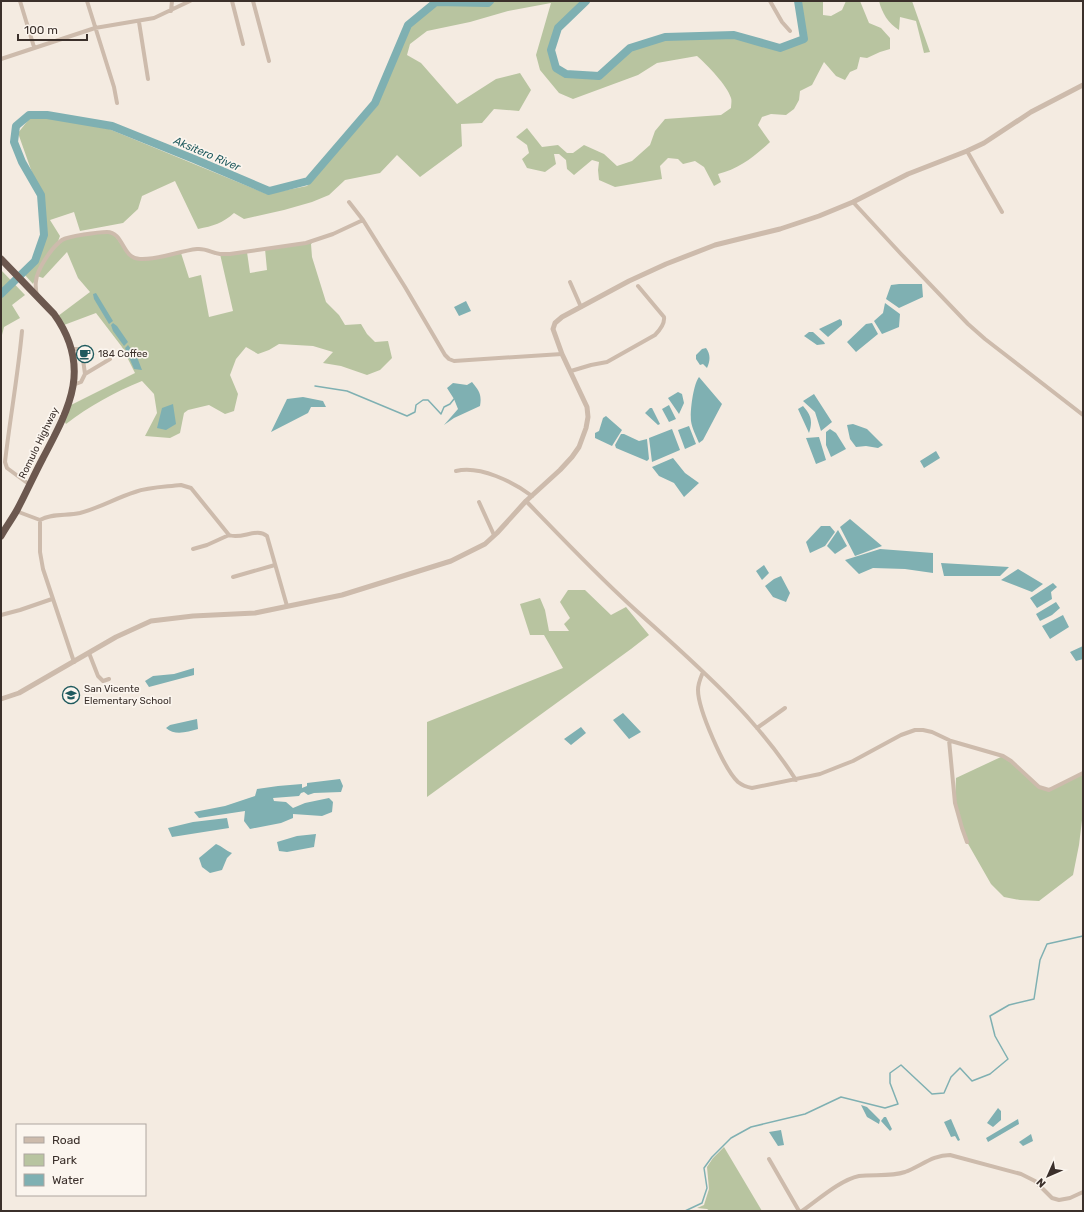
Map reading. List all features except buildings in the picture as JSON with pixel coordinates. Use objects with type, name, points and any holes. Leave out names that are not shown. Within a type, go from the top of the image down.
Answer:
[{"type":"highway","name":"Romulo Highway","points":[[1,259],[61,323],[71,349],[74,363],[74,384],[65,416],[30,485],[1,536]]},
{"type":"street","points":[[20,1],[34,47]]},
{"type":"street","points":[[87,1],[114,87],[117,103]]},
{"type":"street","points":[[172,1],[172,11]]},
{"type":"street","points":[[1,59],[95,28],[139,22],[154,18],[172,11],[190,1]]},
{"type":"street","points":[[232,1],[243,44]]},
{"type":"street","points":[[253,1],[269,61]]},
{"type":"street","points":[[770,1],[782,22],[790,31]]},
{"type":"street","points":[[139,22],[148,79]]},
{"type":"street","points":[[1,699],[19,693],[116,637],[151,621],[193,616],[254,613],[342,595],[451,561],[485,544],[526,501],[572,457],[579,447],[586,428],[588,417],[587,407],[554,334],[553,329],[555,323],[628,281],[666,264],[715,245],[780,229],[819,216],[853,202],[908,174],[967,151],[984,143],[1032,112],[1083,85]]},
{"type":"street","points":[[967,151],[1002,212]]},
{"type":"street","points":[[349,202],[363,220],[445,355],[449,359],[454,361],[562,354]]},
{"type":"street","points":[[853,202],[968,324],[985,339],[1083,415]]},
{"type":"street","points":[[35,294],[36,281],[42,266],[56,245],[63,239],[108,232],[114,234],[119,239],[127,253],[132,258],[139,260],[197,249],[206,249],[220,254],[230,254],[306,243],[333,234],[363,220]]},
{"type":"street","points":[[570,282],[581,307]]},
{"type":"street","points":[[571,371],[607,362],[655,335],[660,330],[664,322],[664,317],[638,286]]},
{"type":"street","points":[[22,331],[20,354],[9,420],[5,462],[7,468],[30,485]]},
{"type":"street","points":[[71,349],[78,349],[82,352],[85,374],[82,382],[74,384]]},
{"type":"street","points":[[85,374],[110,359]]},
{"type":"street","points":[[456,471],[466,469],[484,472],[509,481],[532,496]]},
{"type":"street","points":[[16,511],[40,520],[46,517],[85,512],[124,495],[142,490],[181,485],[191,488],[229,535]]},
{"type":"street","points":[[526,501],[596,573],[703,672],[757,728],[783,760],[796,780]]},
{"type":"street","points":[[479,502],[494,535]]},
{"type":"street","points":[[40,520],[40,552],[44,575],[74,662]]},
{"type":"street","points":[[193,549],[207,545],[229,535],[239,537],[260,532],[264,534],[266,536],[287,606]]},
{"type":"street","points":[[233,577],[275,565]]},
{"type":"street","points":[[1,615],[52,599]]},
{"type":"street","points":[[89,652],[99,677],[103,681],[109,680]]},
{"type":"street","points":[[703,672],[698,690],[701,703],[719,753],[732,776],[745,787],[752,788],[820,774],[853,761],[901,735],[915,730],[932,732],[949,740],[1007,758],[1044,790],[1054,787],[1083,773]]},
{"type":"street","points":[[757,728],[784,708]]},
{"type":"street","points":[[949,740],[955,803],[967,842]]},
{"type":"street","points":[[802,1211],[846,1180],[860,1176],[896,1174],[904,1172],[934,1158],[945,1155],[950,1155],[1021,1174],[1035,1181],[1052,1198],[1059,1200],[1070,1198],[1083,1192]]},
{"type":"street","points":[[769,1159],[799,1211]]},
{"type":"green space","points":[[490,1],[586,1],[558,28],[551,50],[556,68],[566,74],[599,76],[630,48],[665,37],[734,35],[780,48],[804,39],[798,1],[823,1],[823,15],[831,16],[842,10],[846,1],[860,1],[869,23],[881,28],[890,38],[890,49],[867,58],[860,57],[857,69],[850,72],[845,80],[836,76],[824,62],[812,85],[800,91],[799,100],[794,109],[786,115],[771,114],[762,117],[758,125],[770,142],[746,161],[733,169],[718,174],[721,182],[714,186],[704,167],[695,161],[683,164],[678,159],[668,158],[660,166],[662,179],[615,187],[599,180],[599,162],[592,160],[574,175],[567,169],[566,160],[559,154],[554,154],[556,164],[545,172],[527,168],[522,159],[529,153],[527,145],[516,137],[527,128],[542,147],[558,145],[567,153],[573,153],[584,145],[604,154],[617,166],[632,161],[650,145],[655,131],[665,119],[721,115],[731,108],[731,98],[729,93],[721,81],[697,56],[657,63],[638,75],[573,99],[559,93],[540,70],[536,55],[551,3],[508,11],[470,22],[427,31],[410,44],[407,55],[421,63],[457,104],[496,79],[520,73],[531,90],[519,111],[494,109],[482,123],[461,124],[462,146],[420,177],[397,155],[380,173],[345,180],[329,195],[312,202],[244,219],[234,213],[218,224],[198,229],[175,181],[142,196],[138,209],[123,223],[80,231],[74,212],[50,220],[60,236],[57,244],[68,239],[84,235],[113,233],[127,253],[139,259],[181,253],[189,278],[201,275],[209,317],[233,311],[220,254],[247,252],[250,273],[267,270],[265,249],[314,241],[311,244],[312,257],[326,302],[339,315],[345,325],[361,324],[367,334],[375,342],[388,341],[392,358],[380,370],[367,375],[341,366],[323,363],[333,352],[313,346],[279,344],[258,354],[246,347],[236,359],[230,375],[238,394],[234,411],[225,414],[209,405],[188,410],[184,413],[180,433],[170,438],[145,436],[157,413],[154,394],[142,381],[102,400],[66,424],[63,419],[71,405],[135,373],[122,347],[96,313],[64,325],[58,316],[90,292],[78,278],[67,252],[43,278],[37,276],[33,284],[24,274],[35,261],[44,235],[41,198],[18,133],[29,119],[45,117],[109,129],[267,194],[307,186],[377,106],[400,51],[408,25],[436,2],[488,3]]},
{"type":"green space","points":[[879,1],[912,1],[930,52],[924,53],[916,21],[900,17],[899,30],[886,17]]},
{"type":"green space","points":[[1,270],[25,295],[12,305],[20,318],[4,327],[1,339]]},
{"type":"green space","points":[[568,590],[585,590],[611,615],[626,607],[649,635],[427,797],[427,722],[563,668],[544,635],[530,635],[520,604],[540,598],[545,610],[549,631],[569,631],[564,624],[570,618],[560,602]]},
{"type":"green space","points":[[1003,756],[1042,789],[1055,787],[1083,773],[1083,812],[1079,845],[1073,875],[1039,901],[1004,897],[991,884],[967,842],[955,803],[956,778]]},
{"type":"green space","points":[[724,1147],[762,1211],[710,1211],[707,1209],[697,1208],[704,1205],[709,1189],[707,1167],[713,1158]]},
{"type":"water","points":[[922,284],[923,297],[899,308],[886,299],[891,285]]},
{"type":"water","points":[[96,293],[113,321],[109,324],[94,299],[93,294]]},
{"type":"water","points":[[466,301],[471,311],[459,316],[454,307]]},
{"type":"water","points":[[885,303],[900,314],[899,327],[882,334],[874,321],[883,313]]},
{"type":"water","points":[[840,319],[842,321],[842,325],[828,337],[819,329]]},
{"type":"water","points":[[113,323],[117,326],[128,342],[124,346],[113,331],[111,325]]},
{"type":"water","points":[[872,323],[878,334],[856,352],[847,342],[866,324]]},
{"type":"water","points":[[809,332],[813,332],[825,344],[817,345],[804,336]]},
{"type":"water","points":[[128,345],[137,357],[142,370],[134,369],[125,348]]},
{"type":"water","points":[[706,348],[710,358],[707,368],[703,364],[700,365],[696,359],[696,355],[702,349]]},
{"type":"water","points":[[699,377],[722,404],[703,440],[699,443],[692,426],[691,417],[694,392]]},
{"type":"water","points":[[472,382],[481,398],[480,406],[454,418],[444,425],[458,409],[447,388],[453,383],[467,385]]},
{"type":"water","points":[[678,392],[682,394],[684,403],[679,414],[668,398]]},
{"type":"water","points":[[814,394],[832,422],[821,431],[815,412],[803,401]]},
{"type":"water","points":[[303,397],[323,401],[326,407],[311,407],[308,413],[271,432],[287,399]]},
{"type":"water","points":[[173,404],[176,424],[166,430],[157,428],[162,408]]},
{"type":"water","points":[[669,405],[676,419],[669,422],[662,409]]},
{"type":"water","points":[[803,406],[808,412],[810,418],[811,425],[809,433],[798,409]]},
{"type":"water","points":[[652,408],[660,424],[658,425],[645,413]]},
{"type":"water","points":[[606,416],[622,430],[612,446],[595,438],[595,433],[599,431],[603,418]]},
{"type":"water","points":[[853,424],[867,429],[883,445],[878,448],[866,446],[856,447],[850,439],[847,425]]},
{"type":"water","points":[[689,426],[696,444],[685,449],[678,430]]},
{"type":"water","points":[[672,429],[680,450],[652,462],[649,438]]},
{"type":"water","points":[[830,429],[836,433],[846,449],[831,457],[826,445],[826,432]]},
{"type":"water","points":[[621,434],[639,441],[647,439],[649,459],[647,461],[616,448],[615,445]]},
{"type":"water","points":[[819,437],[826,460],[816,464],[806,438]]},
{"type":"water","points":[[936,451],[940,458],[924,468],[920,461]]},
{"type":"water","points":[[673,458],[685,473],[699,483],[684,497],[674,483],[659,476],[652,467]]},
{"type":"water","points":[[850,519],[882,546],[855,556],[840,527]]},
{"type":"water","points":[[821,526],[830,526],[835,532],[825,546],[810,553],[806,542]]},
{"type":"water","points":[[838,530],[847,546],[835,554],[827,546]]},
{"type":"water","points":[[880,549],[933,553],[933,573],[905,569],[873,568],[859,574],[845,560]]},
{"type":"water","points":[[941,563],[1009,567],[1000,576],[944,576]]},
{"type":"water","points":[[764,565],[769,573],[762,580],[756,571]]},
{"type":"water","points":[[1018,569],[1043,584],[1032,592],[1001,580]]},
{"type":"water","points":[[781,576],[790,593],[786,602],[773,597],[765,586]]},
{"type":"water","points":[[1053,583],[1057,587],[1051,592],[1052,599],[1037,608],[1030,598]]},
{"type":"water","points":[[1056,602],[1060,608],[1052,615],[1040,621],[1036,614]]},
{"type":"water","points":[[1063,615],[1069,627],[1050,639],[1042,626]]},
{"type":"water","points":[[1083,646],[1083,659],[1076,661],[1070,652]]},
{"type":"water","points":[[194,668],[194,675],[149,687],[145,681],[153,676],[174,674]]},
{"type":"water","points":[[623,713],[641,732],[629,739],[613,720]]},
{"type":"water","points":[[197,719],[198,729],[177,733],[166,728],[170,725]]},
{"type":"water","points":[[581,727],[586,733],[571,745],[564,739]]},
{"type":"water","points":[[340,779],[343,786],[341,792],[314,793],[308,795],[304,792],[299,796],[273,798],[274,801],[286,802],[293,808],[305,803],[329,798],[333,802],[332,812],[322,816],[293,814],[293,818],[281,823],[250,829],[244,821],[245,811],[199,818],[194,812],[225,806],[255,796],[257,789],[302,784],[302,788],[307,786],[307,783]]},
{"type":"water","points":[[227,818],[229,828],[172,837],[168,828],[193,822]]},
{"type":"water","points":[[316,834],[314,847],[287,852],[279,851],[277,842],[297,836]]},
{"type":"water","points":[[216,844],[232,853],[227,858],[222,870],[210,873],[202,867],[199,858]]},
{"type":"water","points":[[861,1105],[867,1107],[880,1120],[879,1124],[867,1117]]},
{"type":"water","points":[[998,1108],[1001,1111],[1001,1120],[993,1127],[987,1123]]},
{"type":"water","points":[[884,1117],[886,1117],[892,1129],[890,1131],[881,1121]]},
{"type":"water","points":[[951,1119],[960,1140],[958,1141],[955,1136],[951,1137],[944,1122]]},
{"type":"water","points":[[1018,1119],[1019,1124],[988,1142],[986,1138]]},
{"type":"water","points":[[781,1130],[784,1145],[778,1146],[769,1132]]},
{"type":"water","points":[[1031,1134],[1033,1141],[1023,1146],[1019,1142]]},
{"type":"waterway","name":"Aksitero River","points":[[1,294],[35,261],[44,235],[41,195],[22,162],[14,142],[16,126],[29,115],[47,115],[112,126],[269,191],[308,181],[375,103],[408,25],[436,2],[488,3],[490,1]]},
{"type":"waterway","name":"Aksitero River","points":[[586,1],[558,28],[551,50],[556,68],[566,74],[599,76],[630,48],[665,37],[734,35],[780,48],[804,39],[798,1]]},
{"type":"waterway","points":[[315,386],[347,391],[407,416],[415,412],[416,405],[423,400],[428,400],[441,414],[444,407],[450,404],[454,399]]},
{"type":"waterway","points":[[685,1211],[702,1203],[707,1188],[704,1168],[712,1157],[731,1138],[751,1127],[805,1114],[841,1097],[885,1108],[898,1104],[890,1083],[890,1073],[901,1065],[932,1094],[944,1093],[951,1077],[960,1068],[972,1081],[990,1074],[1008,1059],[995,1036],[990,1016],[1009,1005],[1034,999],[1040,960],[1047,944],[1083,936]]},
{"type":"place","name":"184 Coffee","points":[[85,354]]},
{"type":"place","name":"San Vicente Elementary School","points":[[71,695]]}]
